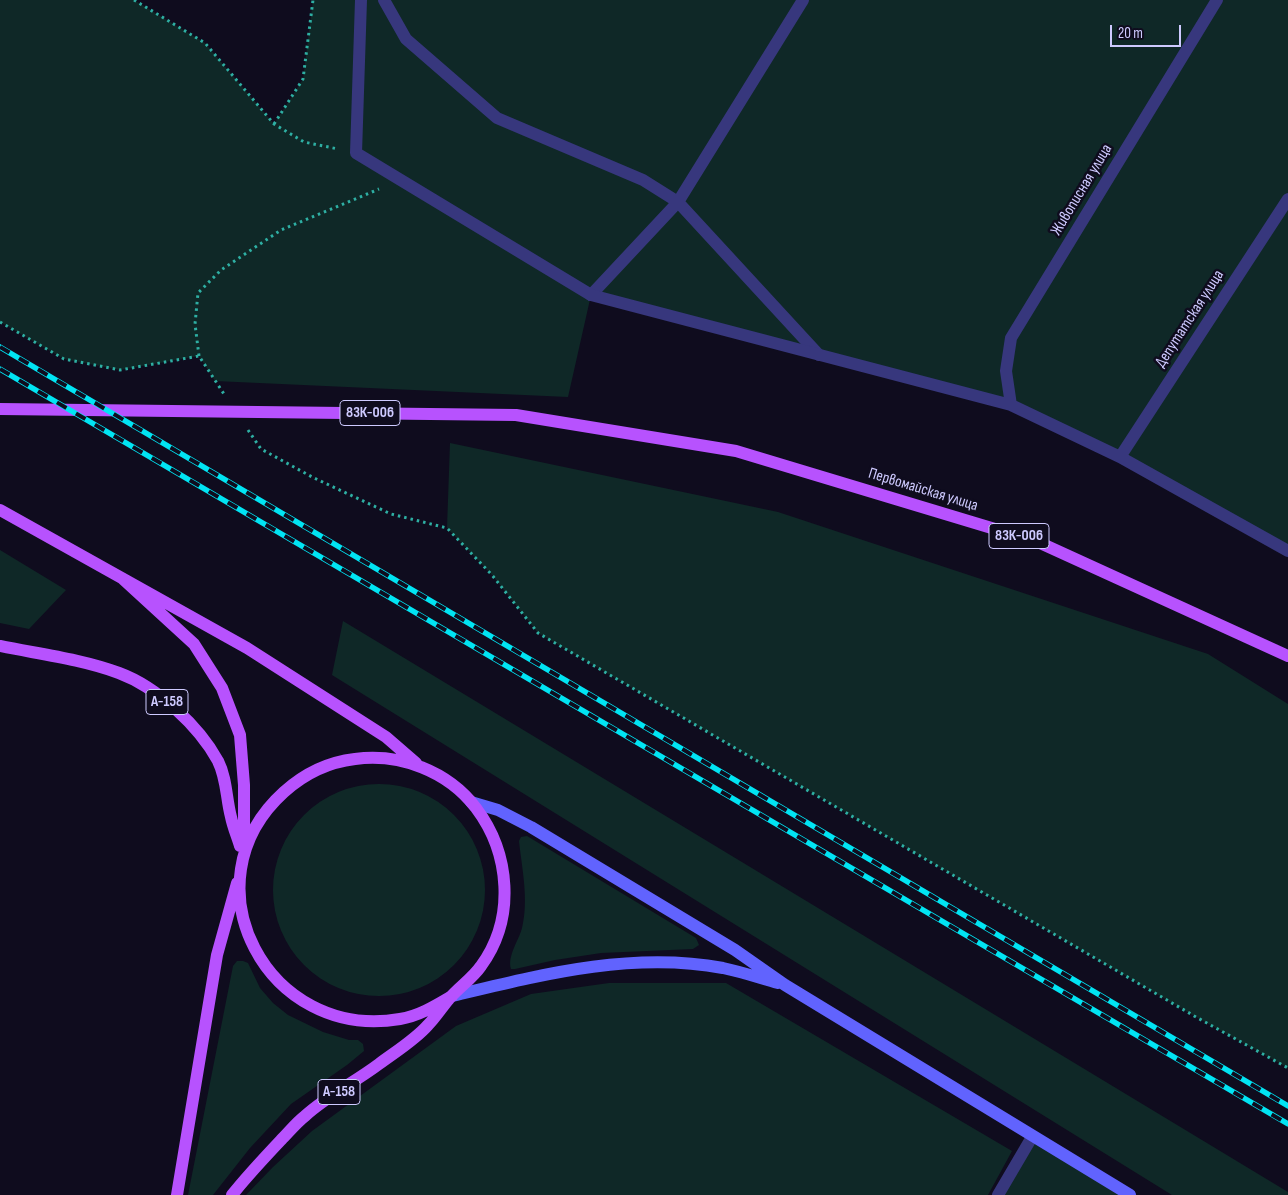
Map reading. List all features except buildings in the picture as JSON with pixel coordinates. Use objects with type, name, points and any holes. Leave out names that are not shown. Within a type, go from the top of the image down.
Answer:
[{"type":"main road","name":"Первомайская улица","points":[[0,409],[516,415],[736,451],[1038,542],[1288,656]]},
{"type":"main road","name":"А-158","points":[[0,510],[247,648],[386,738],[420,766],[448,781],[472,802],[485,820],[495,839],[502,860],[505,881],[504,903],[500,925],[493,945],[482,964],[426,1027],[305,1116],[251,1172],[232,1195]]},
{"type":"main road","name":"А-158","points":[[122,578],[194,644],[222,688],[240,736],[244,785],[244,858],[217,955],[177,1195]]},
{"type":"main road","name":"А-158","points":[[0,646],[63,659],[120,674],[164,700],[182,715],[202,736],[218,761],[224,776],[230,816],[244,858]]},
{"type":"main road","points":[[420,766],[398,760],[354,759],[332,764],[311,772],[292,784],[266,811],[251,837],[244,858],[240,884],[242,912],[249,938],[261,961],[278,982],[299,1000],[323,1012],[349,1020],[376,1022],[403,1019],[428,1010],[452,996]]},
{"type":"street","points":[[361,0],[356,153],[591,295],[1011,405],[1120,457],[1288,551]]},
{"type":"street","points":[[384,0],[406,39],[497,118],[643,180],[678,202],[819,355]]},
{"type":"street","points":[[591,295],[678,202],[803,0]]},
{"type":"street","name":"Живописная улица","points":[[1011,405],[1006,371],[1011,338],[1217,0]]},
{"type":"street","name":"Депутатская улица","points":[[1120,457],[1288,199]]},
{"type":"street","points":[[472,802],[498,810],[531,827],[735,950],[785,985],[1130,1195]]},
{"type":"street","points":[[452,996],[555,972],[596,965],[641,963],[724,968],[785,985]]},
{"type":"street","points":[[998,1195],[1032,1137]]},
{"type":"path","points":[[134,0],[205,44],[274,124],[304,142],[356,153]]},
{"type":"path","points":[[274,124],[303,78],[313,0]]},
{"type":"path","points":[[226,396],[199,356],[195,324],[198,293],[221,270],[282,230],[402,180]]},
{"type":"path","points":[[0,322],[64,359],[120,370],[199,356]]},
{"type":"path","points":[[246,426],[261,449],[314,478],[391,514],[447,528],[492,575],[538,633],[1196,1017],[1288,1068]]},
{"type":"green space","points":[[0,0],[134,0],[205,43],[274,124],[303,79],[313,0],[1288,0],[1288,551],[1011,405],[591,295],[568,397],[215,381],[199,356],[120,370],[64,359],[0,322]]},
{"type":"green space","points":[[450,443],[778,512],[1208,654],[1288,704],[1288,1068],[1196,1017],[538,633],[492,575],[447,528]]},
{"type":"green space","points":[[0,550],[66,590],[29,629],[0,623]]},
{"type":"green space","points":[[343,621],[1288,1192],[1288,1195],[1172,1195],[332,675]]},
{"type":"green space","points":[[379,784],[400,786],[419,792],[438,802],[454,815],[467,831],[477,850],[483,869],[485,890],[483,911],[477,930],[467,949],[454,965],[438,978],[419,988],[400,994],[379,996],[358,994],[339,988],[320,978],[304,965],[291,949],[281,930],[275,911],[273,890],[275,869],[281,850],[291,831],[304,815],[320,802],[339,792],[358,786]]},
{"type":"green space","points":[[527,836],[696,938],[699,945],[693,949],[601,953],[511,969],[511,959],[522,928],[525,907],[519,841],[521,837]]},
{"type":"green space","points":[[237,961],[248,963],[260,988],[273,1003],[288,1015],[323,1032],[349,1040],[358,1040],[363,1044],[364,1051],[291,1104],[250,1148],[213,1195],[188,1195],[233,966]]},
{"type":"green space","points":[[609,983],[726,983],[1012,1151],[988,1195],[246,1195],[312,1131],[456,1026],[531,994]]},
{"type":"green space","points":[[1032,1137],[1130,1195],[998,1195]]},
{"type":"railway","points":[[0,347],[1288,1106]]},
{"type":"railway","points":[[0,369],[1288,1124]]}]
